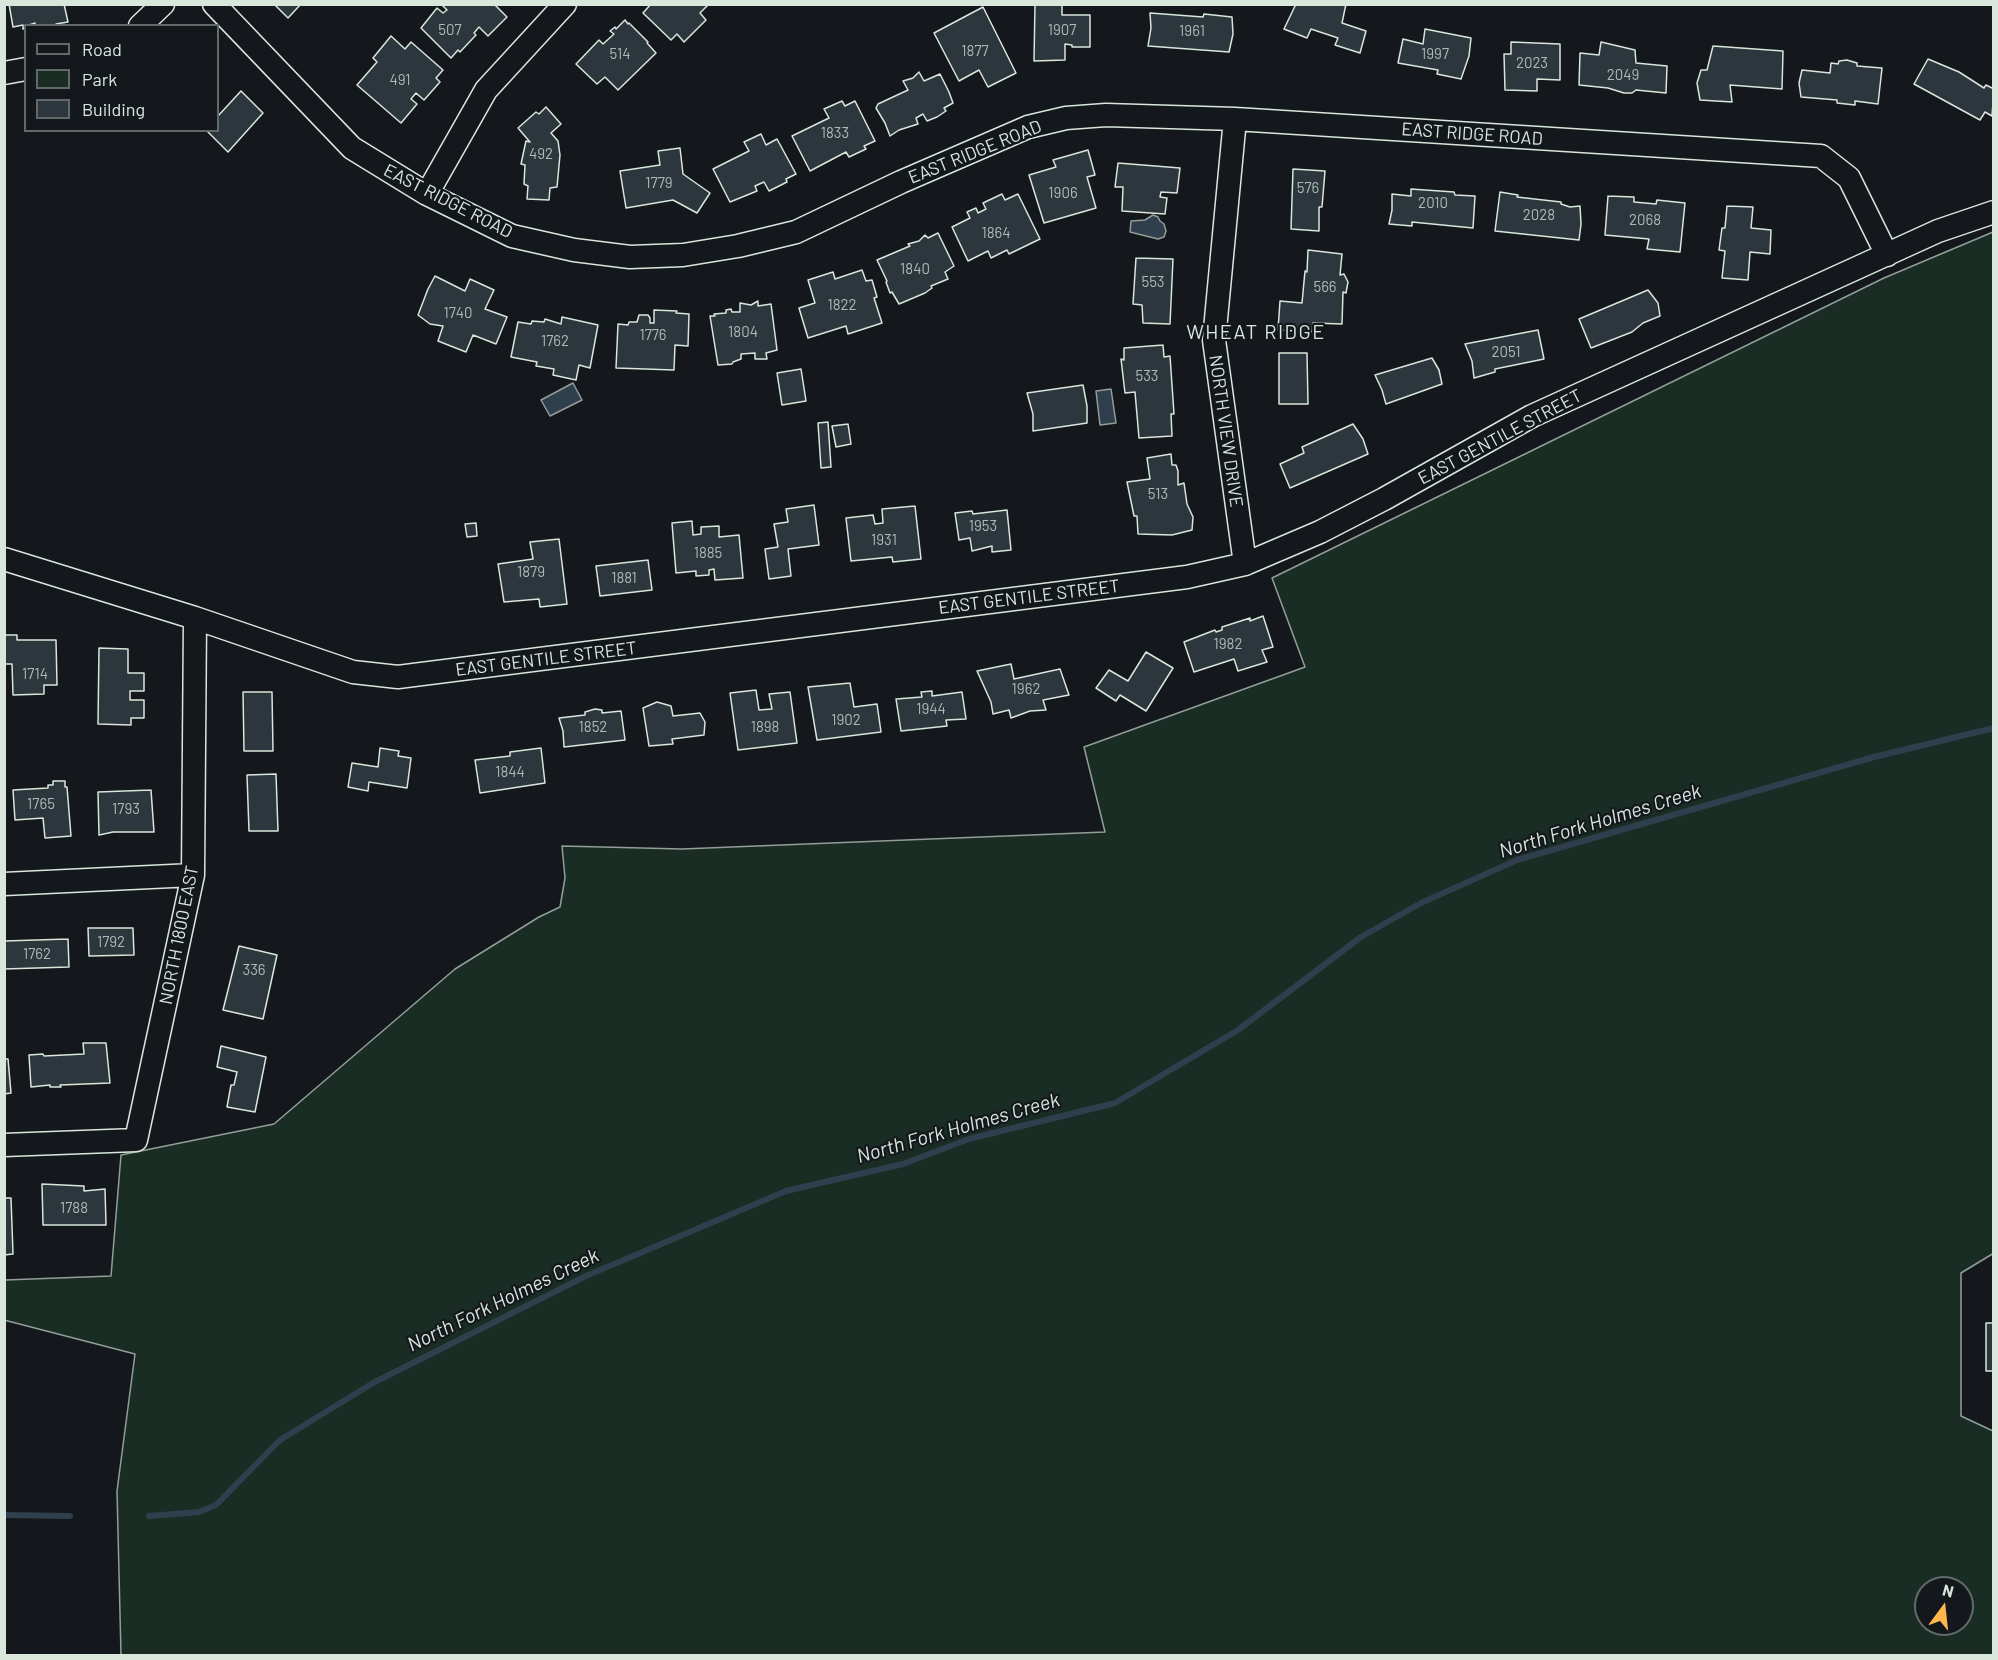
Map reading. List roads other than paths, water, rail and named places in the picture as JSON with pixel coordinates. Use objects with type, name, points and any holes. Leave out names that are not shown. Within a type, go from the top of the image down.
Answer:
[{"type":"street","points":[[142,24],[163,4]]},
{"type":"street","name":"EAST RIDGE ROAD","points":[[214,4],[352,148],[427,194],[512,236],[574,250],[630,257],[683,255],[738,246],[796,232],[901,182],[1028,127],[1066,118],[1106,115],[1235,119],[1821,156],[1849,178],[1887,255]]},
{"type":"street","points":[[427,194],[486,90],[565,4]]},
{"type":"street","points":[[4,73],[24,69]]},
{"type":"street","name":"NORTH VIEW DRIVE","points":[[1235,119],[1214,340],[1245,564]]},
{"type":"street","name":"EAST GENTILE STREET","points":[[4,559],[195,618],[353,672],[398,677],[1187,577],[1245,564],[1320,532],[1532,416],[1938,231],[1994,212]]},
{"type":"street","name":"NORTH 1800 EAST","points":[[4,1145],[136,1140],[193,875],[195,618]]},
{"type":"street","points":[[4,884],[193,875]]},
{"type":"water","points":[[1153,215],[1164,224],[1166,231],[1164,237],[1158,239],[1130,232],[1131,221],[1145,220]]},
{"type":"water","points":[[573,383],[582,400],[550,416],[541,400]]},
{"type":"water","points":[[1111,389],[1116,423],[1100,425],[1096,391]]},
{"type":"waterway","name":"North Fork Holmes Creek","points":[[149,1516],[199,1512],[216,1505],[280,1440],[373,1383],[586,1276],[786,1191],[903,1164],[969,1139],[1115,1103],[1238,1030],[1361,937],[1421,903],[1517,860],[1874,757],[1994,728]]},
{"type":"waterway","name":"North Fork Holmes Creek","points":[[4,1515],[70,1516]]},
{"type":"district","name":"WHEAT RIDGE","points":[[1256,332]]}]
